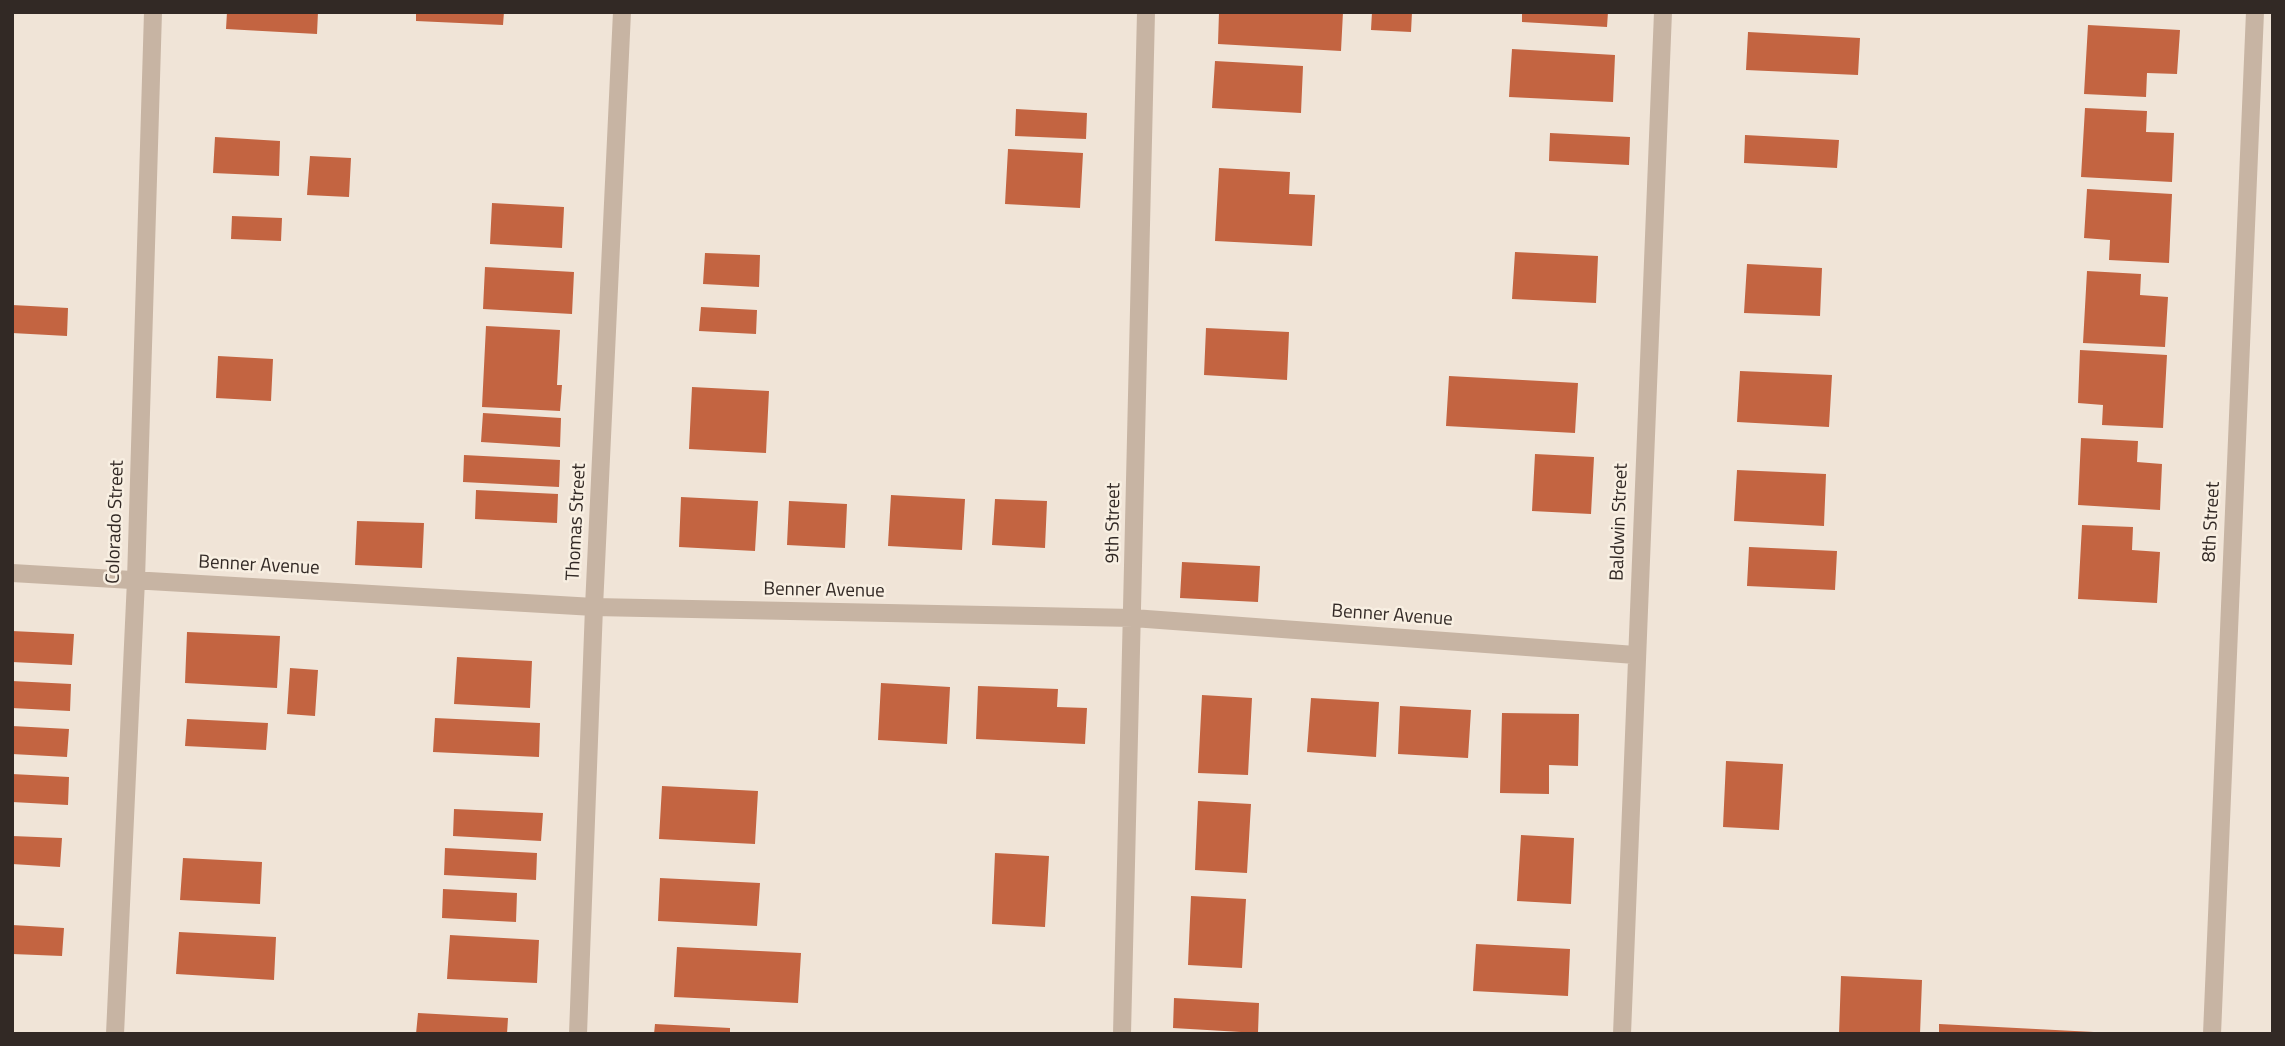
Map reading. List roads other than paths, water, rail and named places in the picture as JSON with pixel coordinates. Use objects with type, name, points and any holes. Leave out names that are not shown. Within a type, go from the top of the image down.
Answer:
[{"type":"street","name":"Colorado Street","points":[[115,1034],[136,580],[153,12]]},
{"type":"street","name":"Thomas Street","points":[[579,1034],[594,607],[622,12]]},
{"type":"street","name":"9th Street","points":[[1122,1034],[1146,12]]},
{"type":"street","name":"Baldwin Street","points":[[1622,1034],[1635,655],[1663,12]]},
{"type":"street","name":"8th Street","points":[[2213,1034],[2255,12]]},
{"type":"street","name":"Benner Avenue","points":[[12,573],[594,607],[1133,618],[1635,655]]}]
